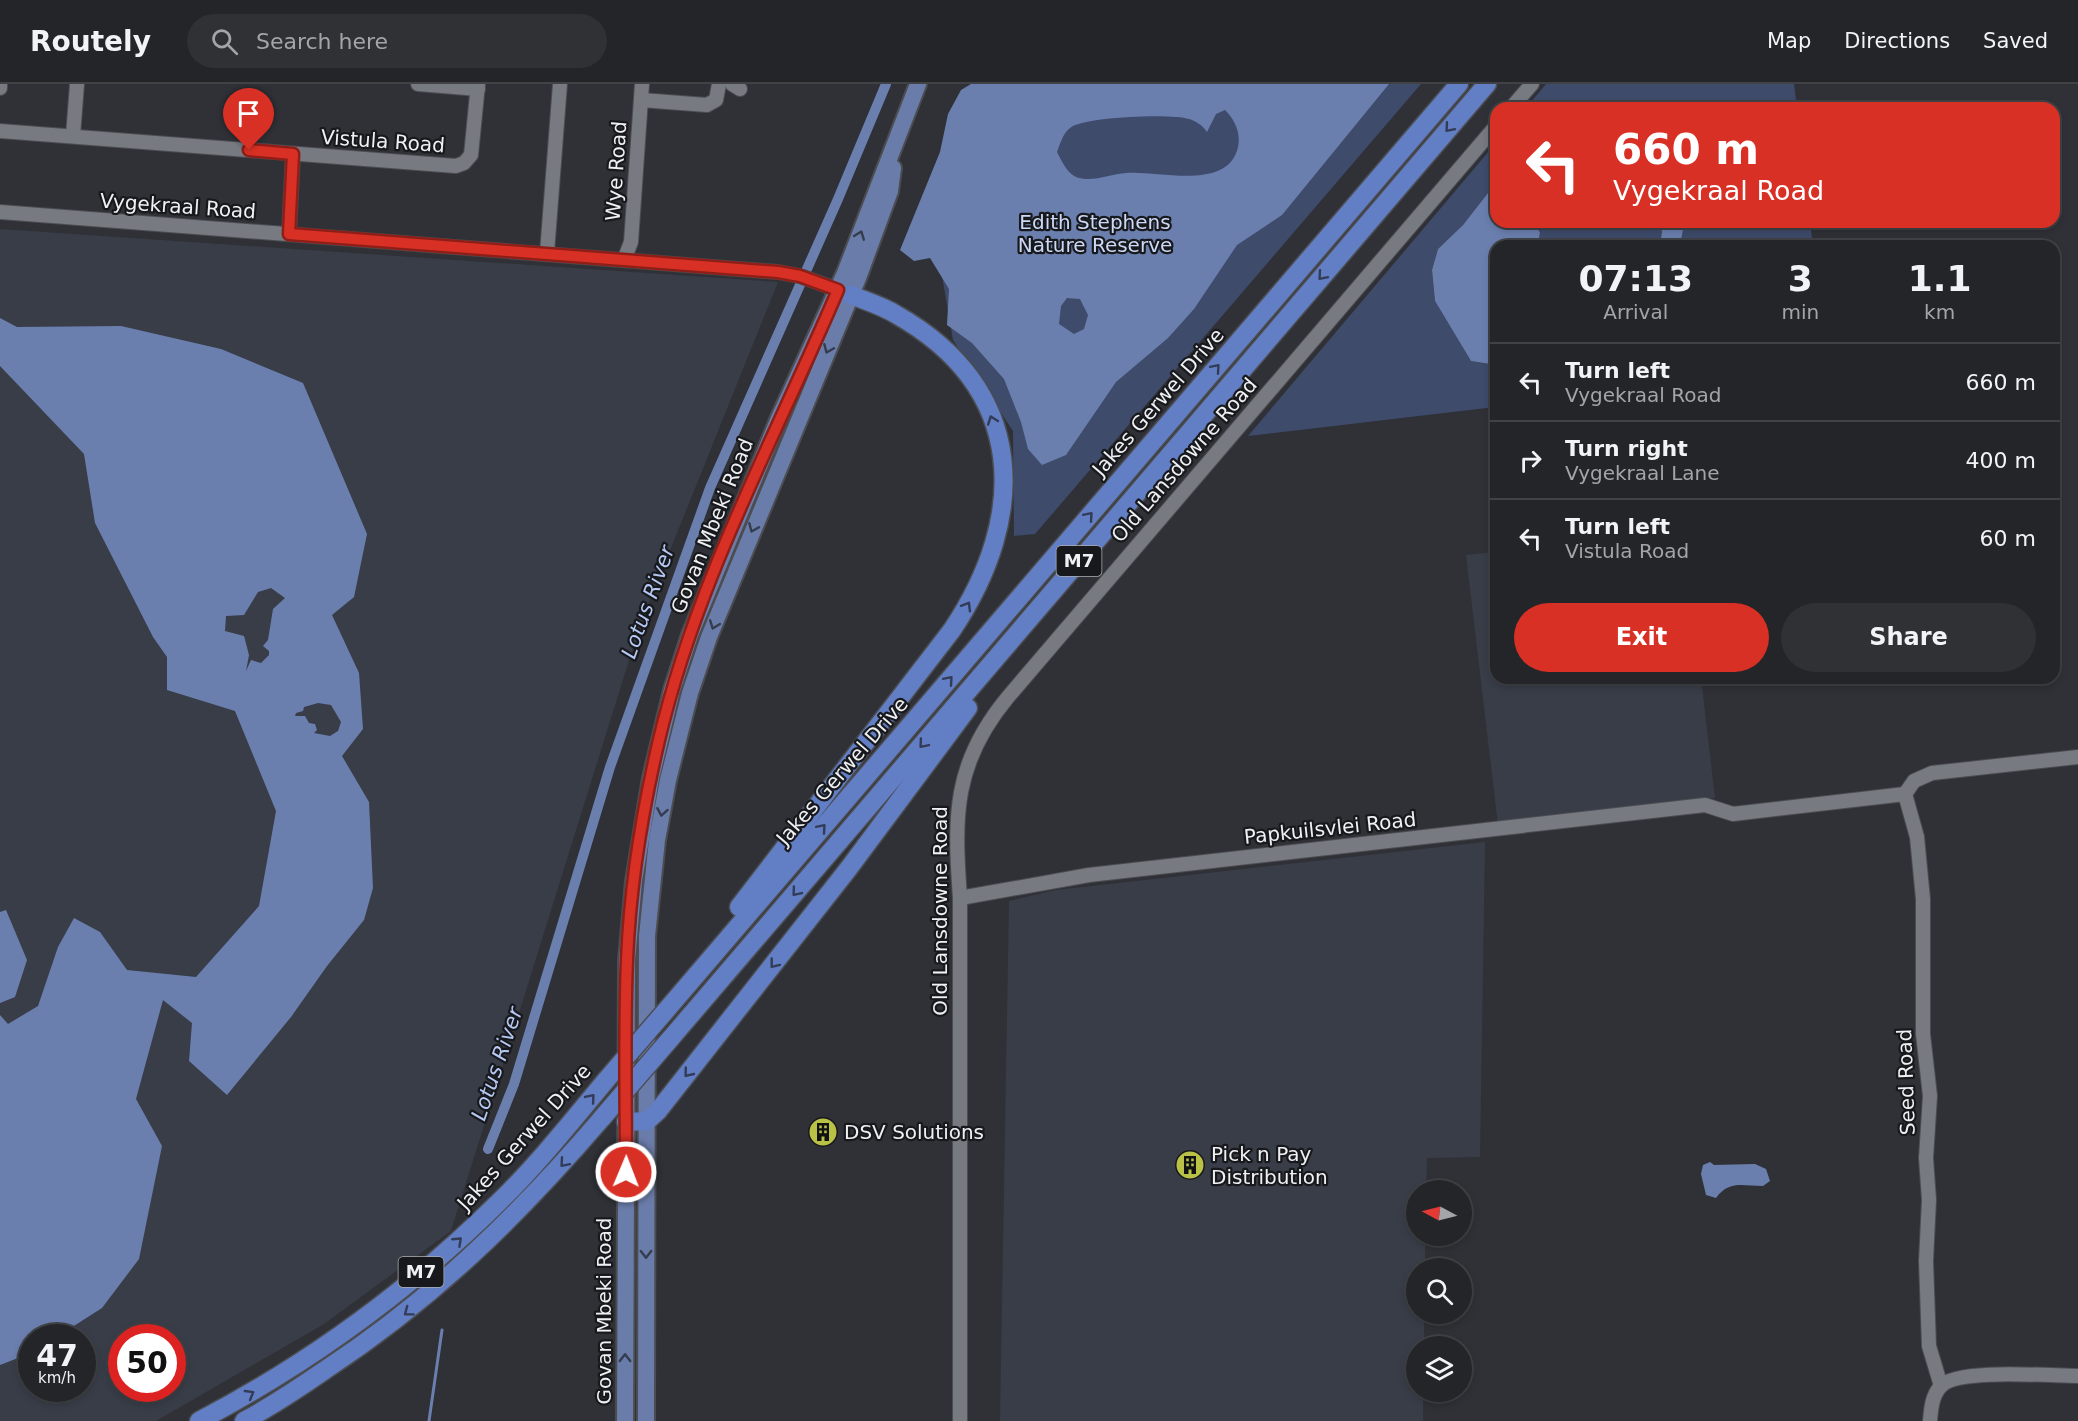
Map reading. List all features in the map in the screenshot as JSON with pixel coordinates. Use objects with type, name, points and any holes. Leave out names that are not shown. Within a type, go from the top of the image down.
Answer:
[{"type":"highway","name":"Jakes Gerwel Drive","points":[[199,1421],[292,1369],[401,1289],[454,1245],[501,1201],[1460,84]]},
{"type":"highway","name":"M7","points":[[244,1421],[354,1352],[419,1303],[512,1219],[671,1038],[1487,84]]},
{"type":"highway","points":[[679,996],[716,938],[952,630],[978,588],[998,533],[1004,501],[1002,453],[989,411],[966,372],[931,338],[897,315],[845,292]]},
{"type":"highway","points":[[626,1122],[647,1121],[717,1037],[849,868],[1060,583]]},
{"type":"main road","name":"Govan Mbeki Road","points":[[646,1421],[648,927],[657,840],[690,693],[716,618],[845,292],[890,191],[898,134],[918,84]]},
{"type":"main road","name":"Govan Mbeki Road","points":[[625,1421],[626,987],[630,922],[643,818],[664,722],[690,635],[779,418],[845,292]]},
{"type":"street","points":[[73,136],[77,84]]},
{"type":"street","points":[[418,84],[478,87]]},
{"type":"street","points":[[547,253],[560,84]]},
{"type":"street","name":"Wye Road","points":[[624,260],[631,242],[642,84]]},
{"type":"street","points":[[641,100],[707,105],[716,100],[719,84]]},
{"type":"street","points":[[1516,102],[1532,84]]},
{"type":"street","name":"Vistula Road","points":[[0,131],[456,166],[464,164],[471,155],[478,87]]},
{"type":"street","name":"Old Lansdowne Road","points":[[960,1421],[960,898],[956,825],[960,791],[970,758],[993,714],[1490,133]]},
{"type":"street","points":[[289,234],[293,154]]},
{"type":"street","name":"Vygekraal Road","points":[[0,212],[547,253],[804,277],[845,292]]},
{"type":"street","points":[[1905,794],[1914,781],[1944,771],[2078,757]]},
{"type":"street","name":"Papkuilsvlei Road","points":[[960,898],[1089,875],[1705,805],[1733,814],[1905,794]]},
{"type":"street","name":"Seed Road","points":[[1905,794],[1917,837],[1921,874],[1924,961],[1923,1034],[1930,1096],[1926,1158],[1929,1200],[1926,1261],[1929,1346],[1941,1386]]},
{"type":"street","points":[[1930,1421],[1934,1399],[1941,1386],[1953,1378],[2078,1376]]},
{"type":"shaded area","name":"Edith Stephens Nature Reserve","points":[[971,84],[1389,84],[1282,215],[1237,245],[1194,309],[1168,338],[1116,382],[1066,455],[1042,465],[1028,449],[1021,422],[1004,379],[972,343],[947,325],[949,289],[930,258],[914,261],[900,250],[940,152],[948,114],[961,90]],"holes":[[[1225,110],[1236,127],[1239,137],[1238,147],[1232,161],[1221,170],[1206,174],[1190,176],[1126,173],[1082,179],[1070,173],[1057,152],[1065,133],[1078,124],[1127,117],[1165,116],[1192,120],[1207,132],[1216,114]],[[1067,298],[1080,299],[1088,315],[1084,329],[1074,334],[1059,324],[1061,306]]]},
{"type":"shaded area","points":[[1490,190],[1490,228],[1536,228],[1540,232],[1539,240],[1490,240],[1490,364],[1471,361],[1435,301],[1432,270],[1438,249],[1463,225]]},
{"type":"shaded area","points":[[1660,228],[1688,228],[1683,230],[1681,240],[1661,240]]},
{"type":"shaded area","points":[[0,229],[778,282],[640,625],[451,1231],[324,1324],[156,1421],[0,1421]]},
{"type":"shaded area","points":[[0,318],[17,327],[121,326],[221,349],[303,383],[367,534],[354,597],[332,615],[359,673],[363,729],[342,756],[369,802],[373,888],[364,920],[327,966],[291,1017],[227,1095],[189,1061],[192,1023],[163,1000],[136,1099],[162,1146],[139,1259],[102,1308],[77,1324],[18,1324],[18,1358],[0,1365],[0,1015],[8,1024],[38,1006],[58,947],[74,918],[100,932],[127,970],[196,977],[259,906],[276,811],[235,711],[167,690],[167,657],[153,637],[95,523],[84,454],[0,366]],"holes":[[[271,588],[285,598],[273,609],[268,640],[263,646],[269,651],[269,655],[261,663],[251,660],[246,671],[249,655],[244,636],[225,631],[226,616],[244,615],[258,592]],[[318,703],[331,705],[341,722],[338,731],[330,736],[314,733],[317,730],[315,724],[309,723],[305,716],[295,716],[296,713],[303,711],[304,707]]]},
{"type":"shaded area","points":[[1490,553],[1490,684],[1702,684],[1715,798],[1498,825],[1466,555]]},
{"type":"shaded area","points":[[1485,842],[1480,1157],[1427,1158],[1426,1180],[1406,1180],[1406,1246],[1425,1246],[1425,1258],[1406,1258],[1406,1324],[1424,1324],[1424,1336],[1406,1336],[1406,1402],[1423,1402],[1423,1421],[1000,1421],[1009,901],[1056,890]]},
{"type":"shaded area","points":[[6,910],[27,960],[15,997],[0,1003],[0,912]]},
{"type":"shaded area","points":[[1710,1162],[1714,1165],[1755,1164],[1766,1169],[1770,1181],[1763,1186],[1731,1186],[1716,1198],[1706,1195],[1701,1174],[1703,1165]]},
{"type":"green space","name":"Edith Stephens Nature Reserve","points":[[991,84],[1421,84],[1035,534],[1014,536],[1013,431],[953,340],[935,234]]},
{"type":"green space","points":[[1546,84],[1794,84],[1796,102],[1531,102]]},
{"type":"green space","points":[[1490,150],[1490,190],[1463,225],[1438,249],[1432,270],[1435,301],[1471,361],[1490,364],[1490,408],[1248,436]]},
{"type":"green space","points":[[1536,228],[1660,228],[1662,231],[1661,240],[1539,240],[1540,232]]},
{"type":"green space","points":[[1688,228],[1811,228],[1812,240],[1681,240],[1683,230]]},
{"type":"waterway","name":"Lotus River","points":[[488,1149],[514,1084],[610,767],[710,488],[838,199],[886,84]]},
{"type":"waterway","points":[[429,1421],[442,1330]]},
{"type":"place","name":"DSV Solutions","points":[[823,1132]]},
{"type":"place","name":"Pick n Pay Distribution","points":[[1190,1165]]},
{"type":"route","points":[[249,150],[293,154],[289,234],[778,272],[800,276],[838,290],[779,418],[717,566],[690,635],[659,739],[633,881],[629,932],[626,987],[626,1172]]}]
